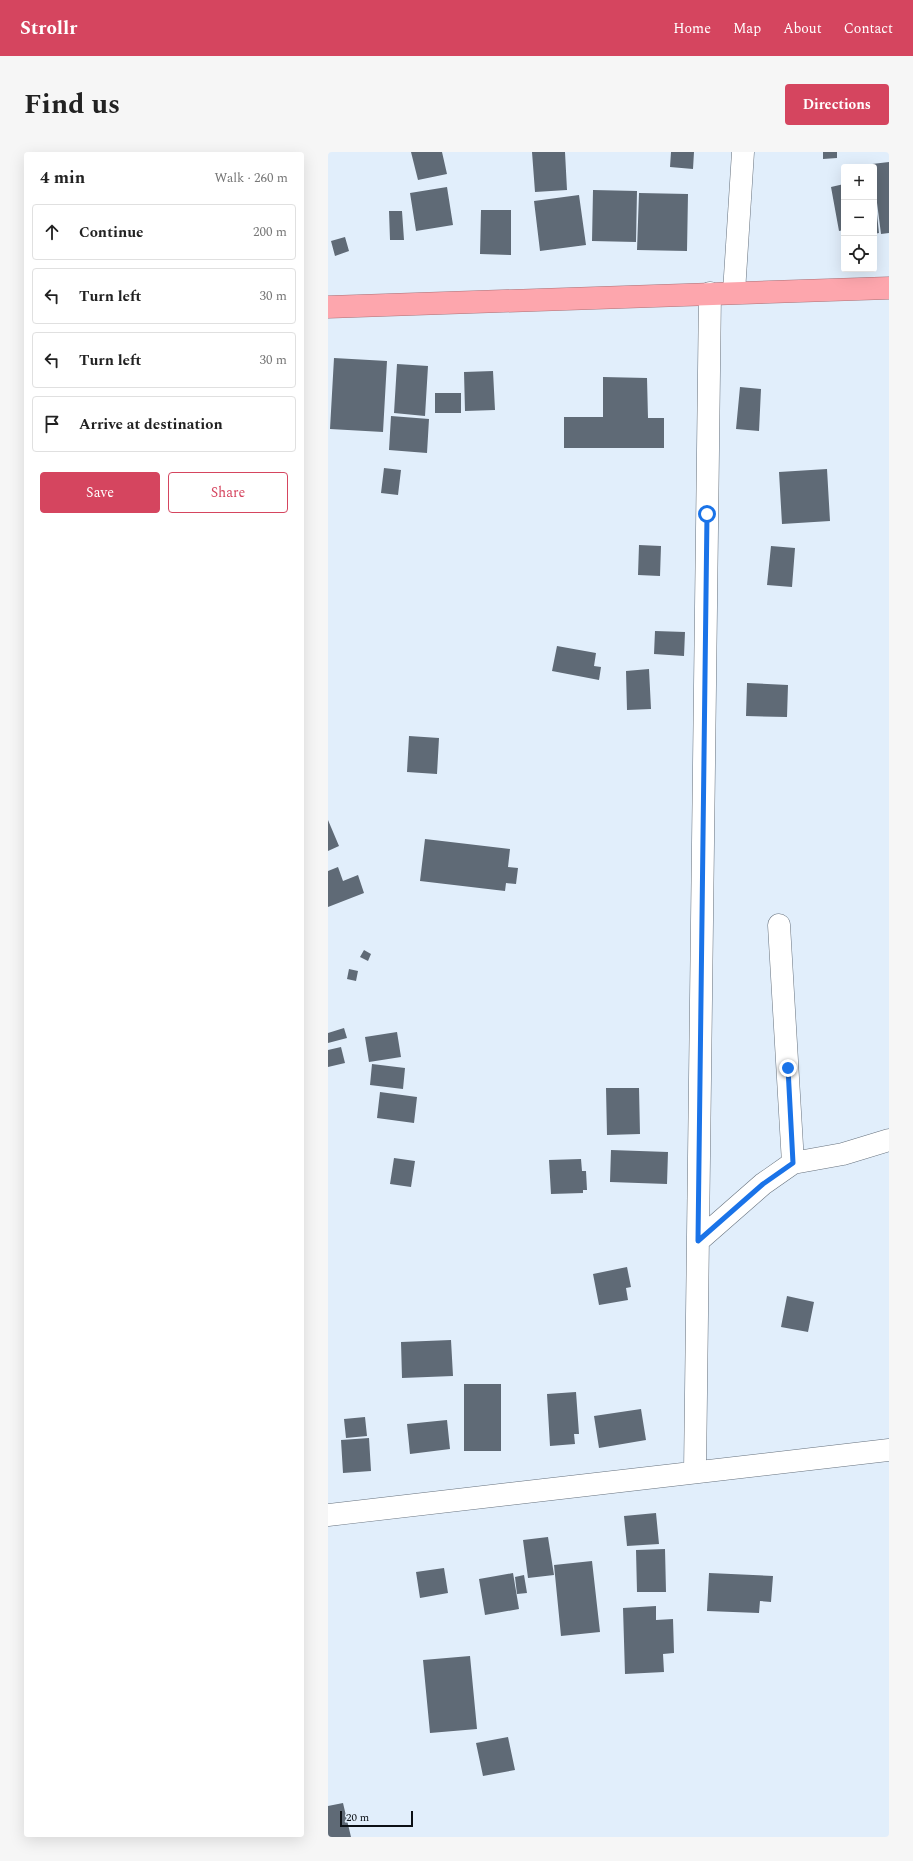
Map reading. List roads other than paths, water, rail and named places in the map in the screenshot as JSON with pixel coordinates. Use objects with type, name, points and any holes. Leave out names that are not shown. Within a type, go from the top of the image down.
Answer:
[{"type":"highway","points":[[328,307],[734,292],[889,288]]},
{"type":"street","points":[[734,292],[743,152]]},
{"type":"street","points":[[695,1472],[710,293]]},
{"type":"street","points":[[780,925],[793,1163]]},
{"type":"street","points":[[698,1241],[763,1184],[793,1163],[843,1154],[889,1140]]},
{"type":"street","points":[[328,1515],[889,1450]]}]
